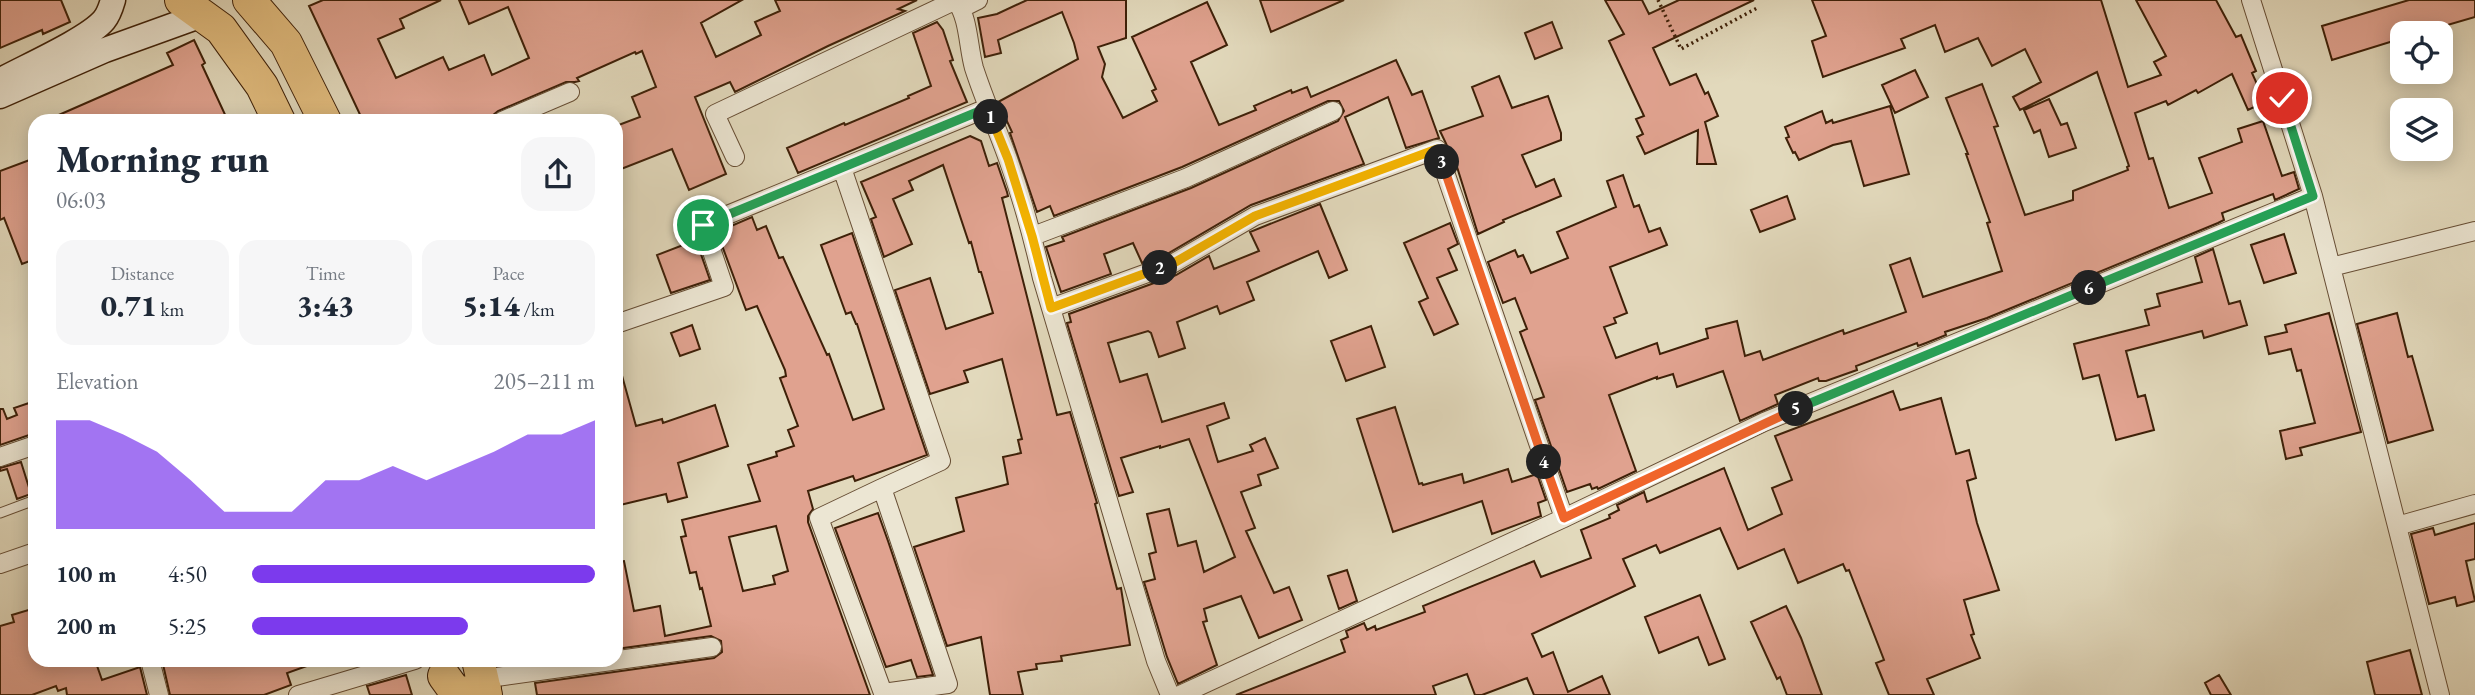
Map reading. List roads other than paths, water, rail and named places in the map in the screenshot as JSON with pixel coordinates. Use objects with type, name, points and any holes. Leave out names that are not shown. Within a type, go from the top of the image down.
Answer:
[{"type":"highway","points":[[249,0],[286,43],[322,114]]},
{"type":"highway","points":[[191,8],[220,29],[262,86],[276,114]]},
{"type":"highway","points":[[444,677],[457,694],[483,681]]},
{"type":"street","points":[[0,80],[84,36],[103,21],[113,0]]},
{"type":"street","points":[[734,158],[715,114],[958,3],[978,0]]},
{"type":"street","points":[[2251,0],[2313,196],[2440,695]]},
{"type":"street","points":[[958,3],[970,54],[987,108],[1008,159],[1156,661],[1170,695]]},
{"type":"street","points":[[0,96],[105,50],[191,8]]},
{"type":"street","points":[[518,114],[570,92]]},
{"type":"street","points":[[623,322],[724,286],[703,225],[987,108]]},
{"type":"street","points":[[1032,236],[1186,178],[1333,111]]},
{"type":"street","points":[[1051,308],[1172,264],[1255,216],[1437,149],[1564,518]]},
{"type":"street","points":[[842,168],[940,461],[882,488],[819,518],[883,693],[948,684],[882,488]]},
{"type":"street","points":[[1180,695],[1564,518],[1764,422],[2313,196]]},
{"type":"street","points":[[2331,267],[2475,232]]},
{"type":"street","points":[[0,457],[28,447]]},
{"type":"street","points":[[2397,526],[2475,504]]},
{"type":"street","points":[[0,564],[28,554]]},
{"type":"street","points":[[623,660],[712,647]]},
{"type":"street","points":[[150,667],[159,695]]},
{"type":"street","points":[[298,695],[392,667]]},
{"type":"street","points":[[483,681],[577,667]]},
{"type":"lane","points":[[0,513],[28,503]]}]
